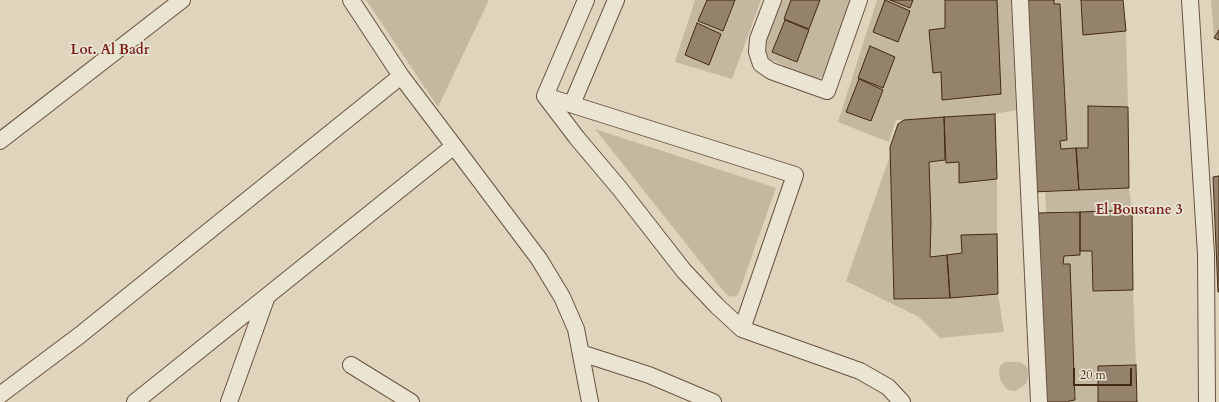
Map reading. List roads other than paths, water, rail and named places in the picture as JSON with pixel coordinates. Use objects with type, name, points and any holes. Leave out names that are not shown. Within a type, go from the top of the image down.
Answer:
[{"type":"street","points":[[0,142],[182,0]]},
{"type":"street","points":[[351,0],[401,76],[539,259],[562,296],[576,329],[590,402]]},
{"type":"street","points":[[545,96],[586,0]]},
{"type":"street","points":[[572,104],[616,0]]},
{"type":"street","points":[[772,0],[758,39],[757,52],[761,64],[771,71],[827,91],[859,0]]},
{"type":"street","points":[[1020,0],[1039,402]]},
{"type":"street","points":[[1190,0],[1206,254],[1207,402]]},
{"type":"street","points":[[0,395],[80,335],[401,76]]},
{"type":"street","points":[[545,96],[795,175],[742,329]]},
{"type":"street","points":[[545,96],[684,271],[717,306],[742,329],[860,371],[888,387],[902,402]]},
{"type":"street","points":[[135,402],[454,146]]},
{"type":"street","points":[[228,402],[267,296]]},
{"type":"street","points":[[581,353],[649,375],[713,402]]},
{"type":"street","points":[[352,365],[411,402]]},
{"type":"district","name":"Lot. Al Badr","points":[[110,51]]},
{"type":"district","name":"El Boustane 3","points":[[1139,211]]}]
